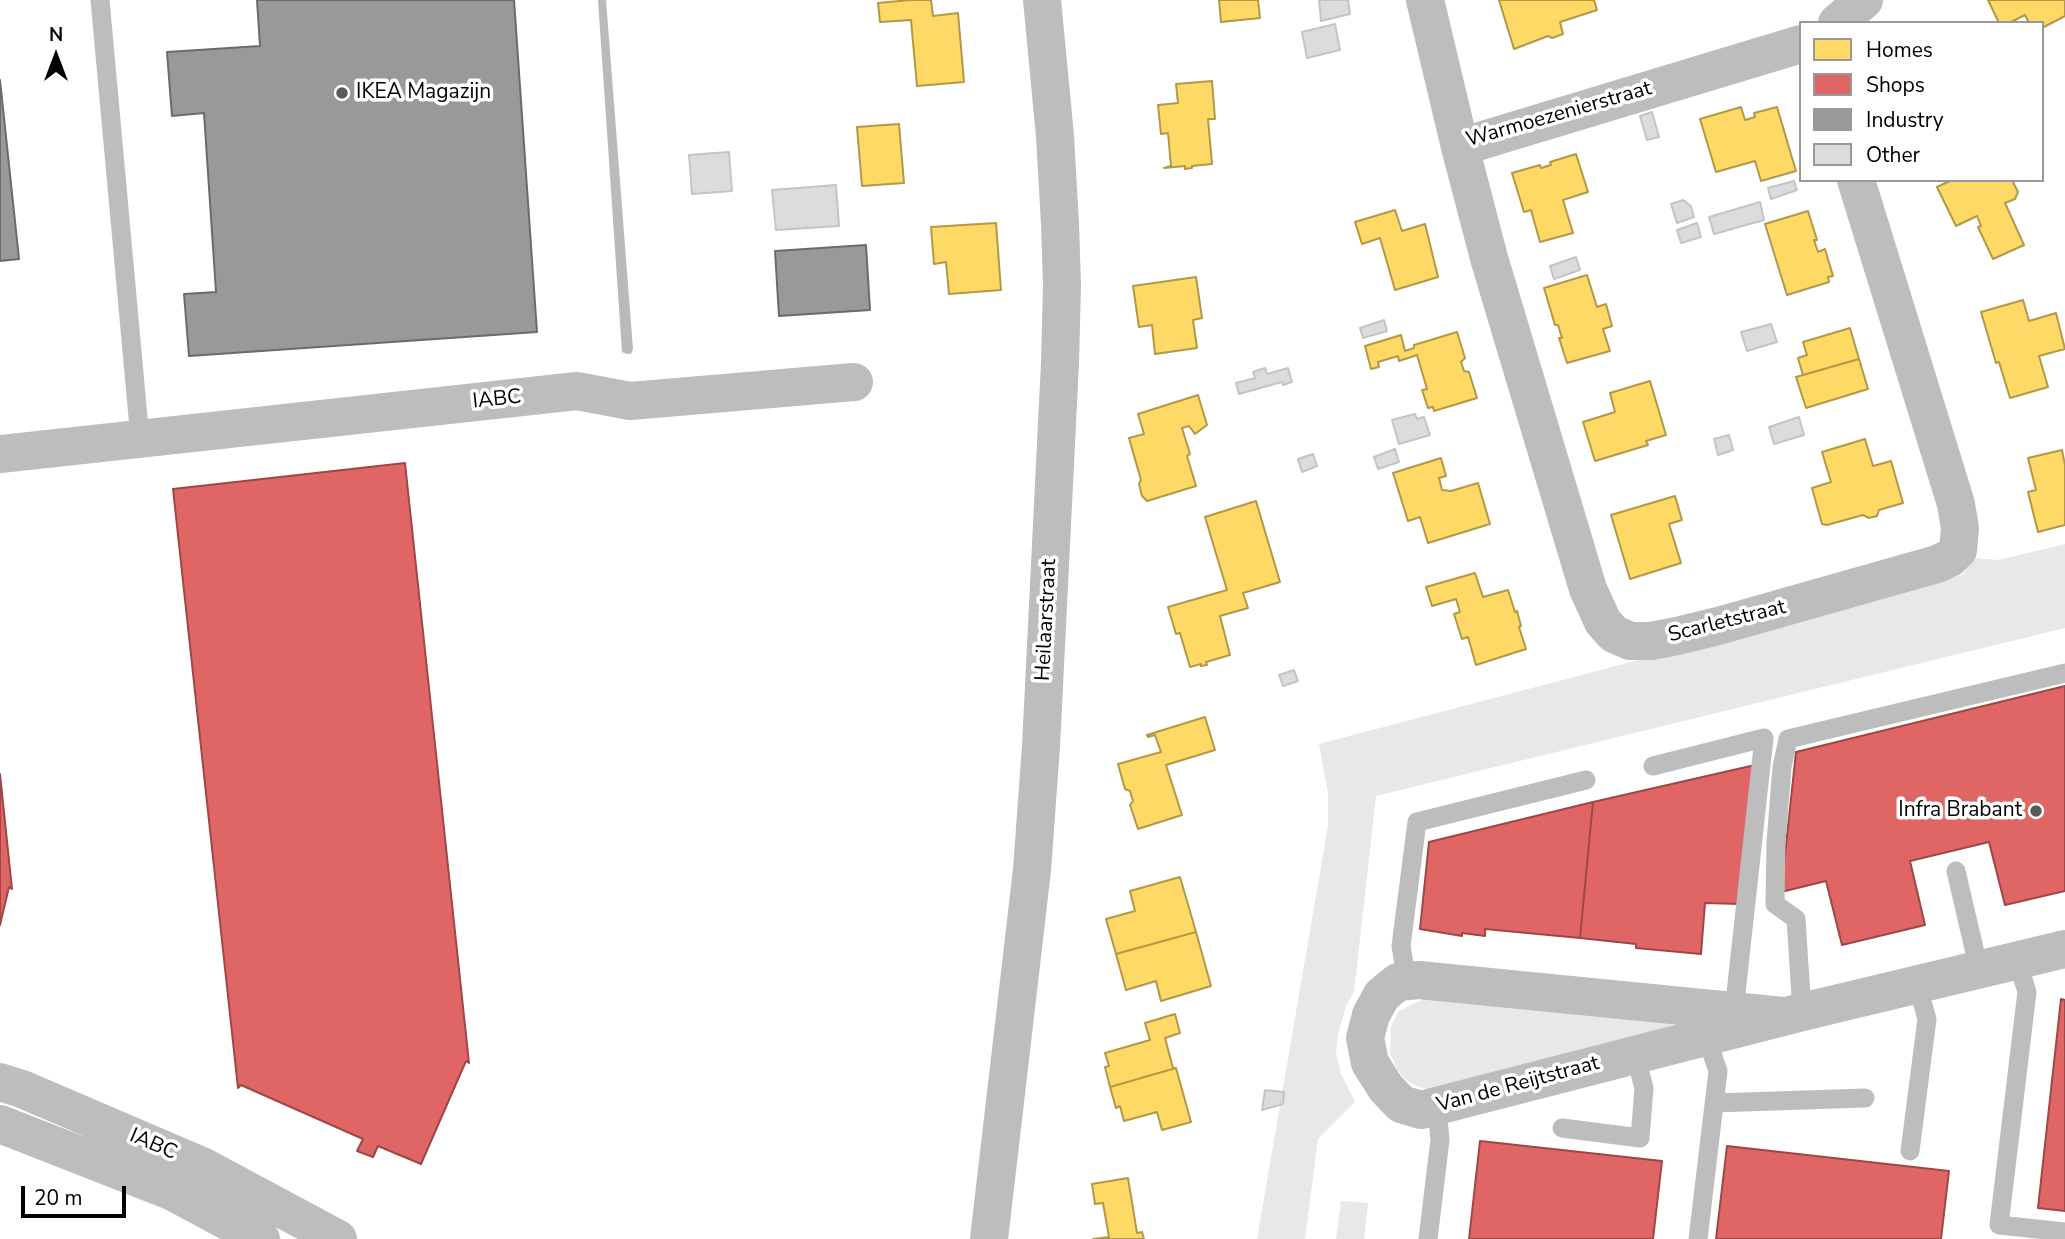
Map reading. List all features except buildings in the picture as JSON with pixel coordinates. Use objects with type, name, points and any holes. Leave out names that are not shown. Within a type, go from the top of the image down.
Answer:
[{"type":"street","name":"Heilaarstraat","points":[[989,1239],[1032,870],[1041,746],[1060,363],[1060,224],[1042,0]]},
{"type":"street","name":"Warmoezenierstraat","points":[[1425,0],[1460,147],[1799,45]]},
{"type":"street","points":[[1839,21],[1864,0]]},
{"type":"street","name":"Scarletstraat","points":[[1460,147],[1489,258],[1588,589],[1603,622],[1614,634],[1630,640],[1677,636],[1718,626],[1937,564],[1951,558],[1958,550],[1960,528],[1956,504],[1857,182]]},
{"type":"street","name":"IABC","points":[[0,454],[577,391],[630,401],[854,382]]},
{"type":"street","name":"Van de Reijtstraat","points":[[1793,1014],[1734,1011],[1433,981],[1407,981],[1398,982],[1382,995],[1371,1015],[1365,1038],[1370,1063],[1386,1088],[1401,1104],[1421,1110],[1793,1014],[2065,949]]},
{"type":"street","name":"IABC","points":[[11,1085],[204,1167],[338,1239]]},
{"type":"street","points":[[3,1132],[11,1085]]},
{"type":"street","name":"IABC","points":[[3,1132],[171,1191],[261,1239]]},
{"type":"lane","points":[[100,0],[140,439]]},
{"type":"lane","points":[[1793,1014],[1796,919],[1774,904],[1782,767],[1788,739],[2065,673]]},
{"type":"lane","points":[[1653,766],[1764,738],[1734,1011]]},
{"type":"lane","points":[[1407,981],[1401,946],[1417,822],[1586,780]]},
{"type":"lane","points":[[1956,872],[1979,970]]},
{"type":"lane","points":[[2017,960],[2026,992],[1998,1224],[2065,1232]]},
{"type":"lane","points":[[1910,1152],[1927,1019],[1917,984]]},
{"type":"lane","points":[[1698,1239],[1718,1071],[1706,1036]]},
{"type":"lane","points":[[1562,1128],[1640,1138],[1644,1088],[1635,1054]]},
{"type":"lane","points":[[1714,1103],[1865,1098]]},
{"type":"lane","points":[[1429,1239],[1440,1140],[1437,1106]]},
{"type":"shaded area","points":[[598,0],[606,0],[633,349],[631,354],[622,352]]},
{"type":"shaded area","points":[[2065,544],[2065,628],[1376,796],[1354,992],[1346,1006],[1336,1053],[1341,1074],[1355,1102],[1318,1139],[1305,1239],[1257,1239],[1328,826],[1328,793],[1319,744],[1962,575],[1975,558],[1998,560]]},
{"type":"shaded area","points":[[1425,998],[1673,1022],[1672,1030],[1433,1090],[1418,1087],[1406,1080],[1397,1069],[1390,1053],[1391,1026],[1399,1011]]},
{"type":"shaded area","points":[[1341,1201],[1368,1203],[1364,1239],[1336,1239]]},
{"type":"place","name":"IKEA Magazijn","points":[[342,93]]},
{"type":"place","name":"Infra Brabant","points":[[2036,811]]}]
